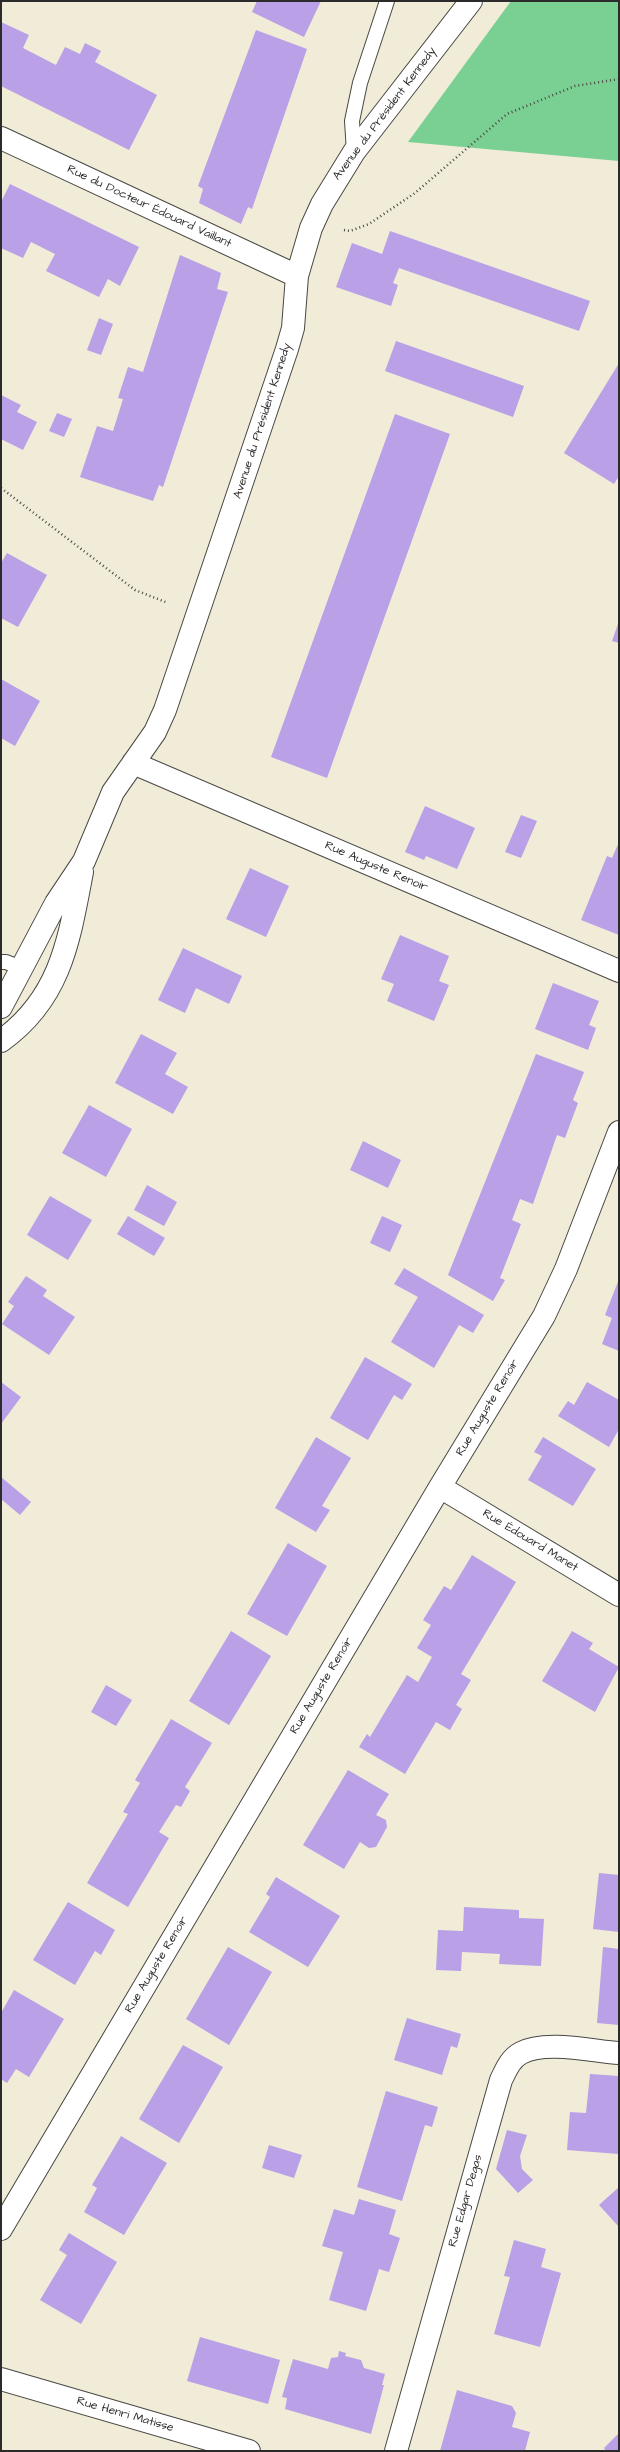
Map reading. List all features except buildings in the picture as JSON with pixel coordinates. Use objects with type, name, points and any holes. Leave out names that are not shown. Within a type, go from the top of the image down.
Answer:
[{"type":"street","name":"Avenue du Président Kennedy","points":[[1,1041],[15,1031],[37,1009],[49,990],[66,943],[84,861],[113,792],[155,732],[165,710],[198,616],[293,328],[297,276],[311,228],[336,178],[354,152],[471,1]]},
{"type":"street","name":"Rue du Docteur Édouard Vaillant","points":[[1,138],[297,276]]},
{"type":"street","name":"Rue Auguste Renoir","points":[[133,764],[619,971]]},
{"type":"street","name":"Avenue du Président Kennedy","points":[[1,1007],[11,965],[56,903],[84,861]]},
{"type":"street","name":"Rue Auguste Renoir","points":[[1,2229],[555,1295],[619,1132]]},
{"type":"street","name":"Rue Édouard Manet","points":[[440,1487],[619,1595]]},
{"type":"street","name":"Rue Edgar Degas","points":[[396,2451],[501,2080],[508,2064],[519,2054],[535,2048],[619,2053]]},
{"type":"street","name":"Rue Henri Matisse","points":[[1,2379],[249,2451]]},
{"type":"lane","points":[[354,152],[352,121],[360,84],[387,1]]},
{"type":"path","points":[[311,228],[350,231],[369,224],[415,193],[507,114],[575,86],[619,79]]},
{"type":"path","points":[[1,488],[135,590],[198,616]]},
{"type":"green space","points":[[511,1],[619,1],[619,161],[408,142]]}]
